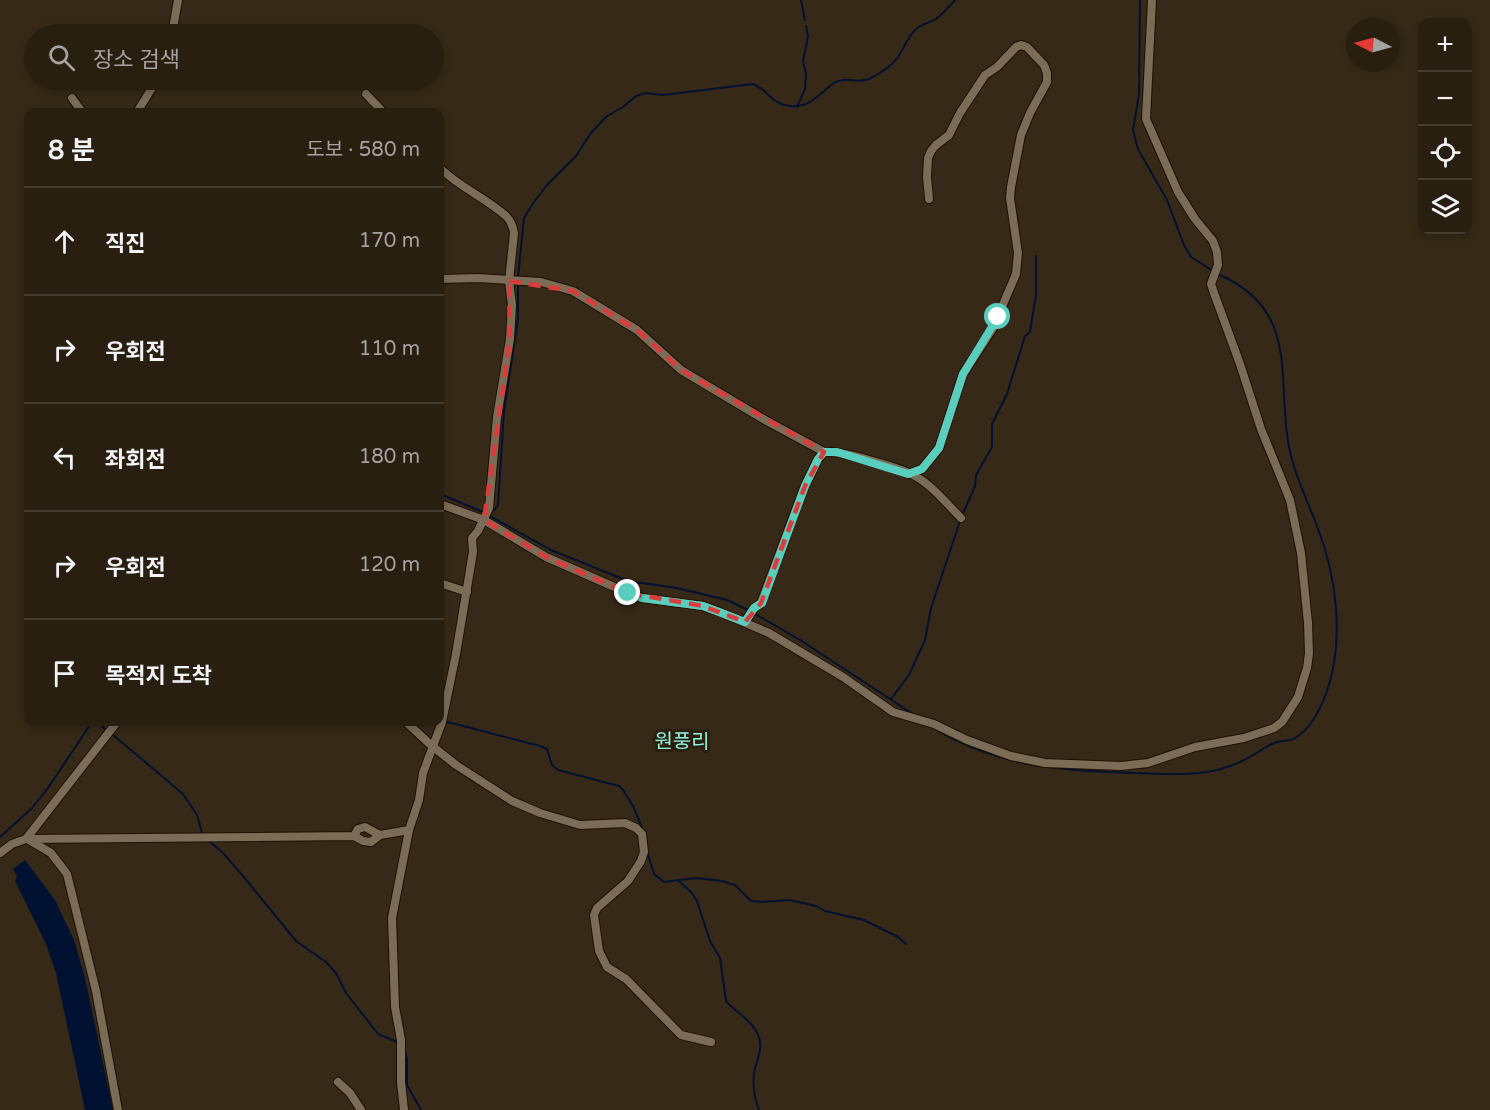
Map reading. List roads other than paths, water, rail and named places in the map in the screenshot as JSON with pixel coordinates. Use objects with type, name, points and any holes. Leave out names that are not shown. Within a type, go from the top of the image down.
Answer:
[{"type":"street","points":[[174,24],[178,0]]},
{"type":"street","points":[[444,505],[484,520],[546,557],[628,593],[642,598],[703,606],[745,622],[790,645],[843,677],[893,712],[934,723],[952,734],[995,751],[1036,762],[1121,766],[1148,763],[1196,747],[1262,733],[1282,722],[1291,711],[1300,691],[1309,653],[1301,553],[1290,500],[1261,429],[1211,284],[1218,265],[1217,252],[1213,242],[1178,192],[1146,119],[1152,0]]},
{"type":"street","points":[[908,474],[922,469],[939,448],[963,374],[993,328],[1016,274],[1018,253],[1010,198],[1011,187],[1021,135],[1047,82],[1044,65],[1027,47],[1021,45],[1016,47],[997,67],[985,75],[960,113],[949,135],[931,151],[928,158],[927,177],[929,199]]},
{"type":"street","points":[[140,108],[151,90]]},
{"type":"street","points":[[366,94],[379,108]]},
{"type":"street","points":[[72,98],[79,108]]},
{"type":"street","points":[[444,171],[507,217],[513,225],[509,281],[512,305],[510,339],[497,417],[489,508],[472,538],[473,552],[444,712]]},
{"type":"street","points":[[444,279],[478,278],[541,282],[573,291],[616,315],[637,330],[681,370],[765,420],[824,452],[844,453],[915,476],[944,500],[961,518]]},
{"type":"street","points":[[745,622],[754,608],[762,603],[805,486],[818,459],[824,452]]},
{"type":"street","points":[[444,584],[466,592]]},
{"type":"street","points":[[26,839],[114,726]]},
{"type":"street","points":[[410,726],[432,746],[484,784],[526,807],[580,825],[625,823],[642,834],[644,852],[641,861],[628,881],[597,908],[594,915],[599,951],[607,967],[626,980],[681,1035],[711,1042]]},
{"type":"street","points":[[404,1110],[401,1040],[395,1007],[391,930],[409,830],[419,800],[423,773],[440,726]]},
{"type":"street","points":[[0,853],[12,844],[26,839],[354,836],[363,842],[371,842],[380,835],[409,830]]},
{"type":"street","points":[[26,839],[51,853],[67,874],[96,992],[118,1110]]},
{"type":"street","points":[[338,1082],[350,1093],[361,1110]]},
{"type":"water","points":[[25,860],[55,900],[74,940],[85,978],[113,1110],[85,1110],[56,973],[46,944],[15,881],[17,876],[13,869]]},
{"type":"waterway","points":[[801,0],[805,20]]},
{"type":"waterway","points":[[518,277],[524,218],[534,202],[547,185],[576,156],[590,134],[607,116],[636,96],[646,93],[663,95],[753,84],[779,103],[791,106],[804,105],[838,81],[865,80],[885,70],[898,57],[915,30],[936,19],[955,0]]},
{"type":"waterway","points":[[1140,0],[1139,94],[1133,130],[1138,149],[1167,200],[1191,257],[1213,271]]},
{"type":"waterway","points":[[797,107],[805,89],[806,74],[803,61],[808,37],[806,26]]},
{"type":"waterway","points":[[891,699],[909,675],[925,640],[931,608],[961,518],[975,486],[976,475],[992,447],[992,424],[1007,394],[1025,336],[1030,332],[1036,295],[1036,256]]},
{"type":"waterway","points":[[935,729],[983,752],[1032,764],[1082,771],[1176,774],[1203,773],[1229,766],[1274,743],[1295,738],[1306,730],[1314,719],[1326,694],[1335,653],[1336,610],[1330,566],[1293,463],[1287,435],[1281,355],[1275,331],[1265,310],[1246,290],[1218,274]]},
{"type":"waterway","points":[[490,510],[494,510],[498,505],[504,411],[518,319],[518,282]]},
{"type":"waterway","points":[[444,496],[483,512]]},
{"type":"waterway","points":[[488,515],[551,550],[628,581],[677,588],[727,600],[800,640],[913,714]]},
{"type":"waterway","points":[[444,721],[540,746],[547,749],[552,765],[558,770],[619,786],[633,806],[642,828]]},
{"type":"waterway","points":[[0,837],[32,808],[89,726]]},
{"type":"waterway","points":[[102,726],[106,730]]},
{"type":"waterway","points":[[112,734],[183,794],[197,815],[202,833]]},
{"type":"waterway","points":[[209,841],[223,853],[296,941],[326,962],[336,973],[346,993],[378,1034],[399,1043]]},
{"type":"waterway","points":[[647,851],[654,874],[664,882],[696,878],[722,881],[735,885],[751,901],[790,900],[816,906],[825,911],[864,920],[898,937],[906,944]]},
{"type":"waterway","points":[[679,881],[697,901],[710,941],[720,958],[726,1001],[750,1022],[760,1040],[754,1073],[759,1110]]},
{"type":"waterway","points":[[404,1046],[407,1060],[407,1085],[421,1110]]},
{"type":"district","name":"원풍리","points":[[682,742]]}]
